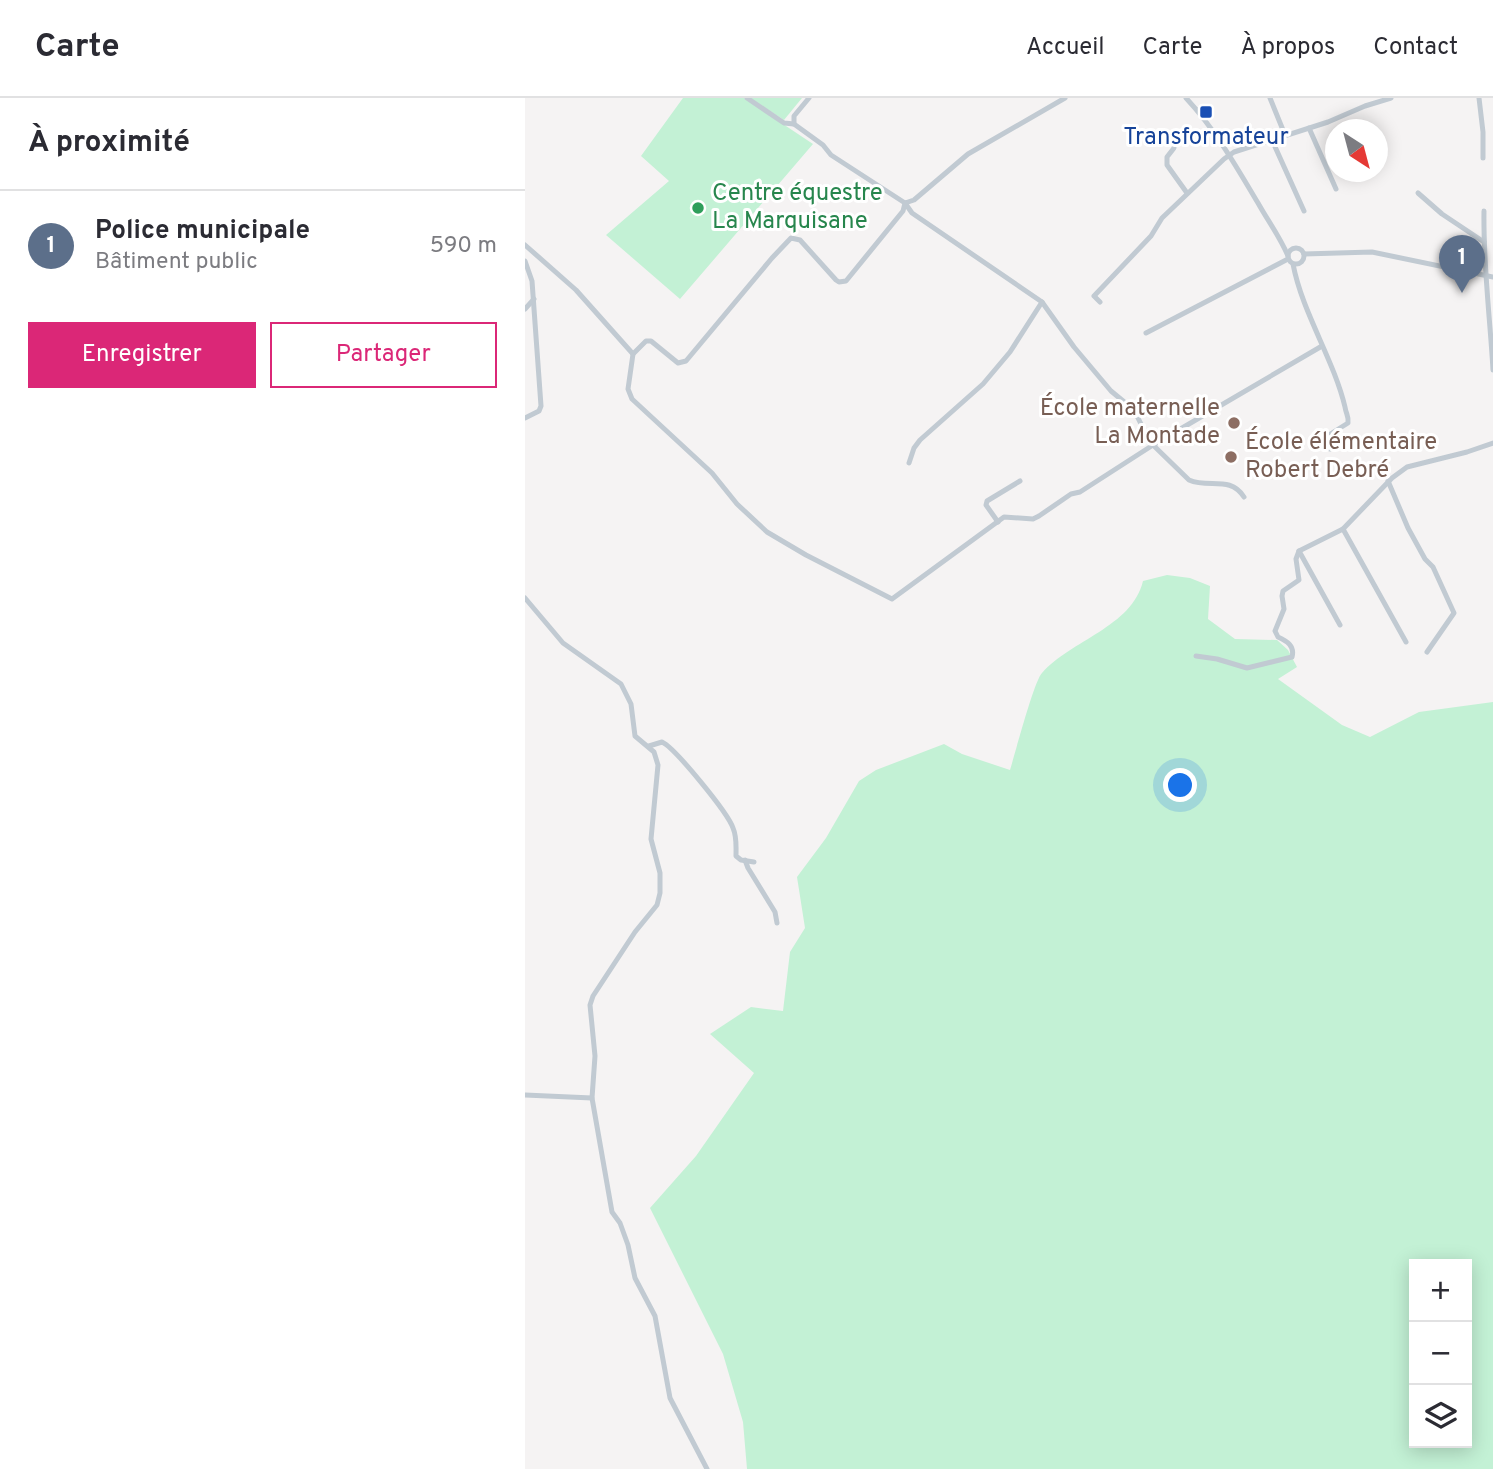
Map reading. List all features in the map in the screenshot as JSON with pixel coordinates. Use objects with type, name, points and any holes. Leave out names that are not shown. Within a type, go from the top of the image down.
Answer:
[{"type":"street","points":[[747,98],[784,123],[794,124],[823,145],[831,155],[905,202],[912,213],[1042,302],[1074,347],[1111,391],[1134,410],[1145,440],[1194,483],[1227,484],[1240,490],[1244,498]]},
{"type":"street","points":[[794,124],[794,116],[809,98]]},
{"type":"street","points":[[905,202],[914,200],[968,154],[1065,98]]},
{"type":"street","points":[[1186,98],[1229,155],[1281,241],[1296,274],[1344,397],[1349,421],[1324,438],[1329,449]]},
{"type":"street","points":[[1270,98],[1285,135]]},
{"type":"street","points":[[1100,302],[1094,296],[1151,236],[1162,218],[1229,155],[1309,128],[1372,100],[1391,98]]},
{"type":"street","points":[[1479,98],[1483,158]]},
{"type":"street","points":[[1309,128],[1336,190]]},
{"type":"street","points":[[1272,140],[1304,211]]},
{"type":"street","points":[[1174,148],[1167,157],[1167,165],[1187,193]]},
{"type":"street","points":[[1418,193],[1442,214],[1484,242]]},
{"type":"street","points":[[905,202],[903,211],[846,281],[839,282],[800,240],[791,238],[686,361],[678,363],[651,341],[646,341],[633,354],[628,389],[632,399],[712,473],[752,520],[767,532],[893,599],[1004,517],[1033,519],[1039,516],[1071,494],[1080,492],[1322,346]]},
{"type":"street","points":[[1483,211],[1493,370]]},
{"type":"street","points":[[1281,241],[1293,248],[1299,248],[1304,254]]},
{"type":"street","points":[[525,244],[576,290],[633,354]]},
{"type":"street","points":[[1290,260],[1293,248]]},
{"type":"street","points":[[1304,254],[1372,252],[1493,277]]},
{"type":"street","points":[[1296,274],[1304,254]]},
{"type":"street","points":[[1146,333],[1290,260],[1301,263]]},
{"type":"street","points":[[525,261],[532,281],[541,405],[539,411],[525,418]]},
{"type":"street","points":[[525,309],[534,299]]},
{"type":"street","points":[[909,463],[920,440],[983,384],[1010,352],[1042,302]]},
{"type":"street","points":[[1196,656],[1247,668],[1292,657],[1288,642],[1278,637],[1275,631],[1284,609],[1283,591],[1299,580],[1296,559],[1299,551],[1343,528],[1388,481],[1407,467],[1467,453],[1493,443]]},
{"type":"street","points":[[998,522],[986,505],[987,501],[1020,481]]},
{"type":"street","points":[[1388,481],[1408,527],[1425,559],[1433,567],[1454,613],[1427,652]]},
{"type":"street","points":[[1343,528],[1406,642]]},
{"type":"street","points":[[1299,551],[1340,625]]},
{"type":"street","points":[[525,598],[563,643],[621,684],[631,704],[635,736],[654,752],[658,765],[650,839],[660,873],[660,893],[657,905],[635,932],[593,996],[590,1005],[595,1056],[592,1098],[612,1212],[624,1234],[635,1278],[655,1316],[670,1398],[707,1469]]},
{"type":"street","points":[[649,746],[658,742],[667,744],[724,809],[734,828],[736,856],[754,862]]},
{"type":"street","points":[[745,860],[775,912],[777,923]]},
{"type":"street","points":[[525,1095],[592,1098]]},
{"type":"green space","name":"Centre équestre La Marquisane","points":[[683,98],[744,98],[813,144],[680,299],[606,235],[669,181],[641,156]]},
{"type":"green space","points":[[750,98],[802,98],[784,120]]},
{"type":"green space","points":[[1167,575],[1190,578],[1210,586],[1208,619],[1235,639],[1277,640],[1288,650],[1297,667],[1278,679],[1342,725],[1370,737],[1419,712],[1493,702],[1493,1469],[747,1469],[743,1422],[723,1354],[650,1208],[696,1156],[754,1073],[710,1034],[751,1007],[783,1011],[790,952],[805,928],[797,877],[826,838],[859,781],[876,770],[944,744],[962,754],[1010,770],[1042,673],[1068,651],[1114,622],[1137,597],[1143,581]]},
{"type":"place","name":"Transformateur","points":[[1206,112]]},
{"type":"place","name":"Centre équestre La Marquisane","points":[[698,208]]},
{"type":"place","name":"Police municipale","points":[[1462,293]]},
{"type":"place","name":"École maternelle La Montade","points":[[1234,423]]},
{"type":"place","name":"École élémentaire Robert Debré","points":[[1231,457]]}]
